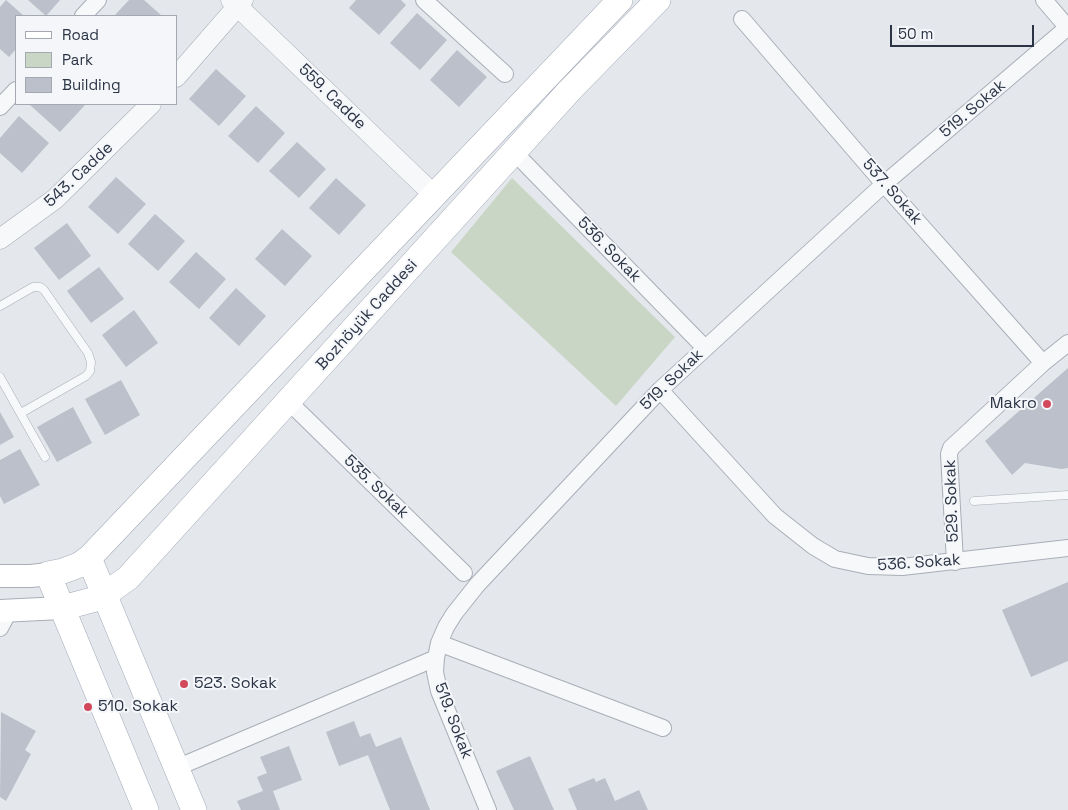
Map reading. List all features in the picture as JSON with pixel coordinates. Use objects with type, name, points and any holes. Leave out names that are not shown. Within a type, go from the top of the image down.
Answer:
[{"type":"main road","name":"Bozhöyük Caddesi","points":[[48,574],[71,568],[89,558],[620,0]]},
{"type":"main road","name":"Bozhöyük Caddesi","points":[[62,608],[104,595],[128,578],[569,91],[658,0]]},
{"type":"main road","points":[[89,558],[194,810]]},
{"type":"main road","points":[[0,576],[48,574],[146,810]]},
{"type":"main road","points":[[3,617],[62,608]]},
{"type":"street","points":[[84,15],[98,0]]},
{"type":"street","points":[[1044,0],[1068,28]]},
{"type":"street","points":[[178,75],[237,2]]},
{"type":"street","name":"559. Cadde","points":[[237,2],[434,195]]},
{"type":"street","points":[[428,2],[505,74]]},
{"type":"street","name":"537. Sokak","points":[[742,19],[884,184],[1043,363]]},
{"type":"street","name":"519. Sokak","points":[[488,810],[439,691],[436,672],[437,650],[450,620],[477,586],[660,390],[884,184],[1068,28]]},
{"type":"street","points":[[0,107],[15,91]]},
{"type":"street","name":"543. Cadde","points":[[0,240],[55,199],[150,105]]},
{"type":"street","name":"536. Sokak","points":[[514,152],[705,348]]},
{"type":"street","name":"529. Sokak","points":[[955,562],[949,454],[951,448],[1043,363],[1068,343]]},
{"type":"street","name":"536. Sokak","points":[[660,390],[775,516],[813,546],[835,559],[868,566],[902,567],[1068,548]]},
{"type":"street","name":"535. Sokak","points":[[288,401],[464,573]]},
{"type":"street","points":[[176,768],[437,650],[664,728]]},
{"type":"lane","points":[[0,306],[27,290],[40,287],[88,352],[91,362],[90,371],[86,376],[21,413]]},
{"type":"lane","points":[[0,377],[45,456]]},
{"type":"lane","points":[[974,501],[1068,495]]},
{"type":"green space","points":[[512,178],[675,337],[616,406],[451,252]]},
{"type":"building","points":[[6,0],[23,15],[15,15],[15,50],[9,57],[0,49],[0,7]]},
{"type":"building","points":[[28,0],[60,0],[45,15]]},
{"type":"building","points":[[129,0],[144,0],[161,15],[115,15]]},
{"type":"building","points":[[356,0],[401,0],[406,5],[379,35],[349,8]]},
{"type":"building","points":[[417,13],[447,40],[420,70],[390,43]]},
{"type":"building","points":[[457,50],[487,77],[459,107],[430,80]]},
{"type":"building","points":[[216,69],[246,96],[219,126],[189,99]]},
{"type":"building","points":[[30,105],[85,105],[60,132]]},
{"type":"building","points":[[256,106],[285,133],[258,163],[228,136]]},
{"type":"building","points":[[19,116],[49,143],[22,173],[0,153],[0,138]]},
{"type":"building","points":[[297,142],[326,169],[299,198],[269,171]]},
{"type":"building","points":[[116,177],[146,204],[118,234],[88,207]]},
{"type":"building","points":[[336,178],[366,205],[339,235],[309,208]]},
{"type":"building","points":[[155,214],[185,241],[158,271],[128,244]]},
{"type":"building","points":[[67,223],[91,256],[59,280],[34,248]]},
{"type":"building","points":[[282,229],[312,256],[285,286],[255,259]]},
{"type":"building","points":[[196,252],[226,279],[199,309],[169,282]]},
{"type":"building","points":[[99,267],[124,299],[91,323],[67,291]]},
{"type":"building","points":[[236,288],[266,316],[239,346],[209,318]]},
{"type":"building","points":[[134,310],[158,343],[126,367],[102,335]]},
{"type":"building","name":"Makro","points":[[1068,368],[1068,468],[1061,469],[1025,463],[1012,475],[985,441]]},
{"type":"building","points":[[121,380],[140,415],[105,435],[85,399]]},
{"type":"building","points":[[73,407],[92,443],[57,462],[37,427]]},
{"type":"building","points":[[0,412],[14,437],[0,445]]},
{"type":"building","points":[[20,449],[40,485],[4,504],[0,496],[0,460]]},
{"type":"building","points":[[1068,582],[1068,661],[1031,677],[1002,610]]},
{"type":"building","points":[[1,712],[36,731],[25,750],[31,754],[6,801],[0,797]]},
{"type":"building","points":[[354,721],[360,737],[370,733],[376,747],[401,737],[430,810],[390,810],[368,755],[339,766],[326,732]]},
{"type":"building","points":[[289,746],[302,780],[273,791],[280,810],[241,810],[237,801],[263,791],[257,777],[267,773],[260,757]]},
{"type":"building","points":[[530,756],[554,810],[514,810],[496,771]]},
{"type":"building","points":[[594,778],[596,782],[605,778],[615,801],[639,790],[648,810],[577,810],[568,789]]},
{"type":"place","name":"Makro","points":[[1047,404]]},
{"type":"place","name":"523. Sokak","points":[[184,684]]},
{"type":"place","name":"510. Sokak","points":[[88,707]]}]
